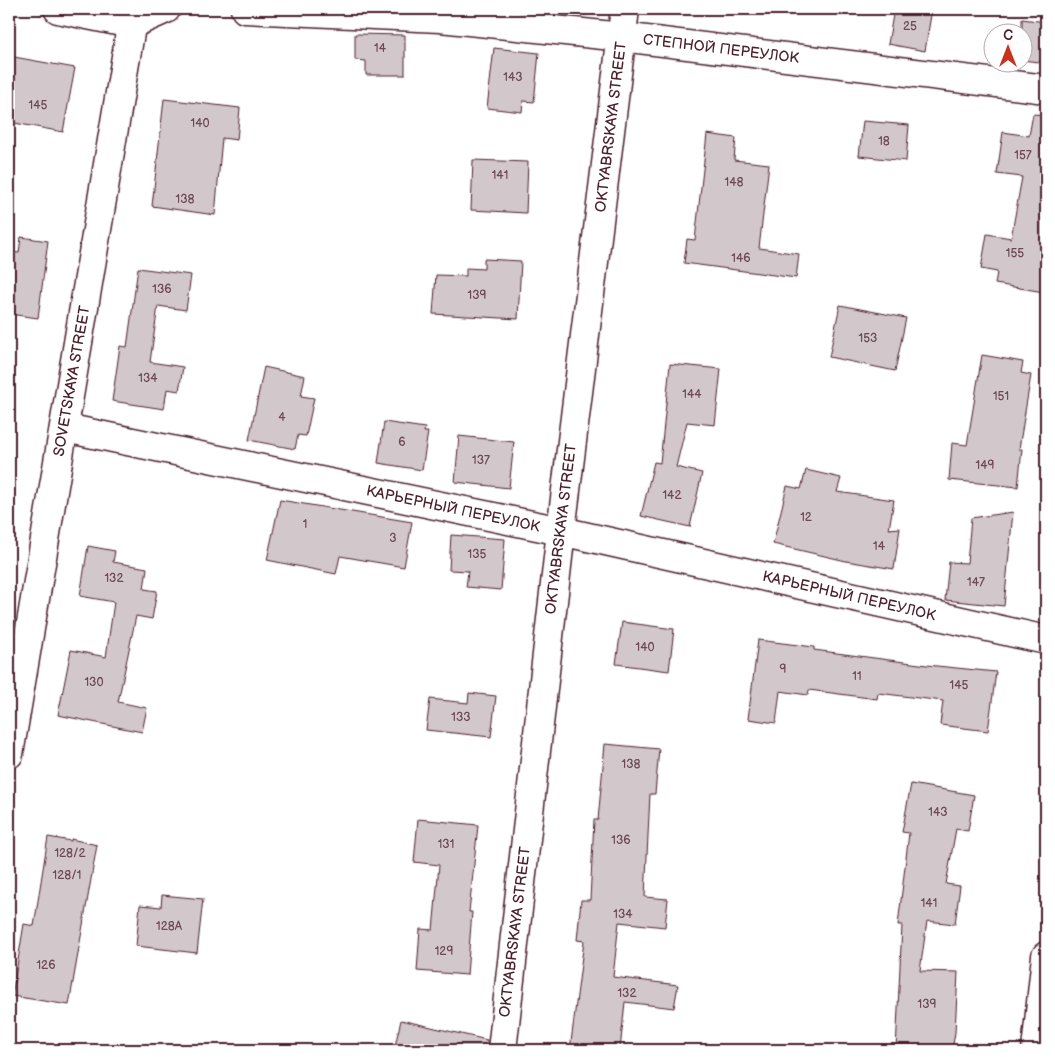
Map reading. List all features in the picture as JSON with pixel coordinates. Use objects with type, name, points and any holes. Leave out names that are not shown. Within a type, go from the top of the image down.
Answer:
[{"type":"street","points":[[58,9],[133,16],[166,9]]},
{"type":"street","name":"СТЕПНОЙ ПЕРЕУЛОК","points":[[245,9],[440,18],[622,37],[1046,89]]},
{"type":"street","name":"OKTYABRSKAYA STREET","points":[[502,1050],[561,532],[625,9]]},
{"type":"street","name":"SOVETSKAYA STREET","points":[[9,754],[133,16]]},
{"type":"street","name":"КАРЬЕРНЫЙ ПЕРЕУЛОК","points":[[64,428],[561,532],[1046,640]]},
{"type":"street","points":[[1036,1050],[1046,956]]},
{"type":"building","points":[[894,9],[932,9],[925,51],[888,44]]},
{"type":"building","points":[[1022,19],[1046,22],[1046,63],[1032,61],[1032,22],[1022,22]]},
{"type":"building","points":[[355,34],[405,35],[405,75],[366,75],[366,61],[355,60]]},
{"type":"building","points":[[494,48],[539,53],[534,102],[523,101],[522,112],[487,108]]},
{"type":"building","points":[[14,57],[75,68],[63,132],[9,122],[9,89]]},
{"type":"building","points":[[164,99],[240,108],[237,140],[222,138],[215,215],[152,206]]},
{"type":"building","points":[[1033,114],[1046,115],[1046,279],[1044,292],[995,284],[997,272],[981,269],[987,234],[1011,238],[1022,177],[997,174],[1003,132],[1029,136]]},
{"type":"building","points":[[863,121],[909,125],[906,161],[859,156]]},
{"type":"building","points":[[707,134],[736,138],[734,160],[769,164],[759,248],[799,254],[796,278],[684,263],[687,239],[695,240]]},
{"type":"building","points":[[473,160],[528,162],[526,213],[471,210]]},
{"type":"building","points":[[21,237],[48,241],[38,318],[9,314],[9,252],[19,253]]},
{"type":"building","points":[[484,259],[521,261],[518,319],[433,314],[436,275],[466,276],[466,268],[484,269]]},
{"type":"building","points":[[138,268],[191,275],[186,310],[158,306],[150,362],[183,367],[179,391],[167,389],[164,409],[112,401],[120,346],[127,347]]},
{"type":"building","points":[[840,305],[906,318],[895,371],[829,357]]},
{"type":"building","points":[[982,355],[1023,362],[1021,373],[1031,375],[1019,449],[1022,449],[1018,487],[949,480],[952,443],[967,445]]},
{"type":"building","points":[[670,364],[721,369],[715,425],[687,422],[676,467],[702,473],[690,527],[641,516],[654,462],[660,463]]},
{"type":"building","points":[[264,367],[305,376],[301,396],[314,398],[306,436],[298,435],[295,449],[249,440]]},
{"type":"building","points":[[384,422],[425,428],[424,432],[428,432],[422,470],[378,463]]},
{"type":"building","points":[[459,436],[514,442],[509,488],[455,482]]},
{"type":"building","points":[[806,470],[841,478],[837,492],[894,500],[889,529],[900,528],[894,569],[846,561],[773,544],[787,486],[801,489]]},
{"type":"building","points":[[280,500],[412,522],[404,567],[340,556],[336,574],[267,560]]},
{"type":"building","points":[[1013,512],[1004,606],[945,600],[949,562],[967,563],[971,518]]},
{"type":"building","points":[[451,535],[505,539],[501,590],[466,587],[468,571],[449,570]]},
{"type":"building","points":[[88,546],[115,551],[113,562],[147,568],[144,589],[157,591],[152,619],[136,616],[118,702],[147,708],[142,732],[58,715],[71,650],[106,657],[114,602],[80,596]]},
{"type":"building","points":[[622,622],[674,629],[669,671],[616,664]]},
{"type":"building","points":[[758,640],[814,647],[814,650],[996,672],[988,731],[940,725],[943,701],[878,693],[877,699],[809,690],[808,695],[780,691],[776,723],[748,719]]},
{"type":"building","points":[[469,693],[496,696],[491,737],[426,730],[430,699],[468,703]]},
{"type":"building","points":[[605,744],[659,749],[655,794],[650,794],[645,897],[668,899],[665,927],[619,922],[613,977],[678,985],[674,1008],[625,1002],[620,1050],[570,1050],[584,941],[577,940],[581,900],[590,900],[594,820],[598,820]]},
{"type":"building","points":[[911,784],[974,795],[968,831],[956,829],[946,884],[960,886],[955,924],[927,921],[920,971],[958,972],[955,1033],[952,1050],[896,1050],[902,925],[898,925],[909,833],[902,832]]},
{"type":"building","points":[[418,819],[478,825],[469,912],[472,912],[467,975],[417,971],[420,929],[433,930],[439,865],[414,862]]},
{"type":"building","points":[[48,837],[71,841],[71,839],[97,845],[69,1005],[12,996],[24,924],[34,926]]},
{"type":"building","points":[[162,895],[203,899],[197,953],[136,946],[140,905],[161,907]]},
{"type":"building","points":[[401,1020],[487,1040],[487,1050],[394,1050]]}]
